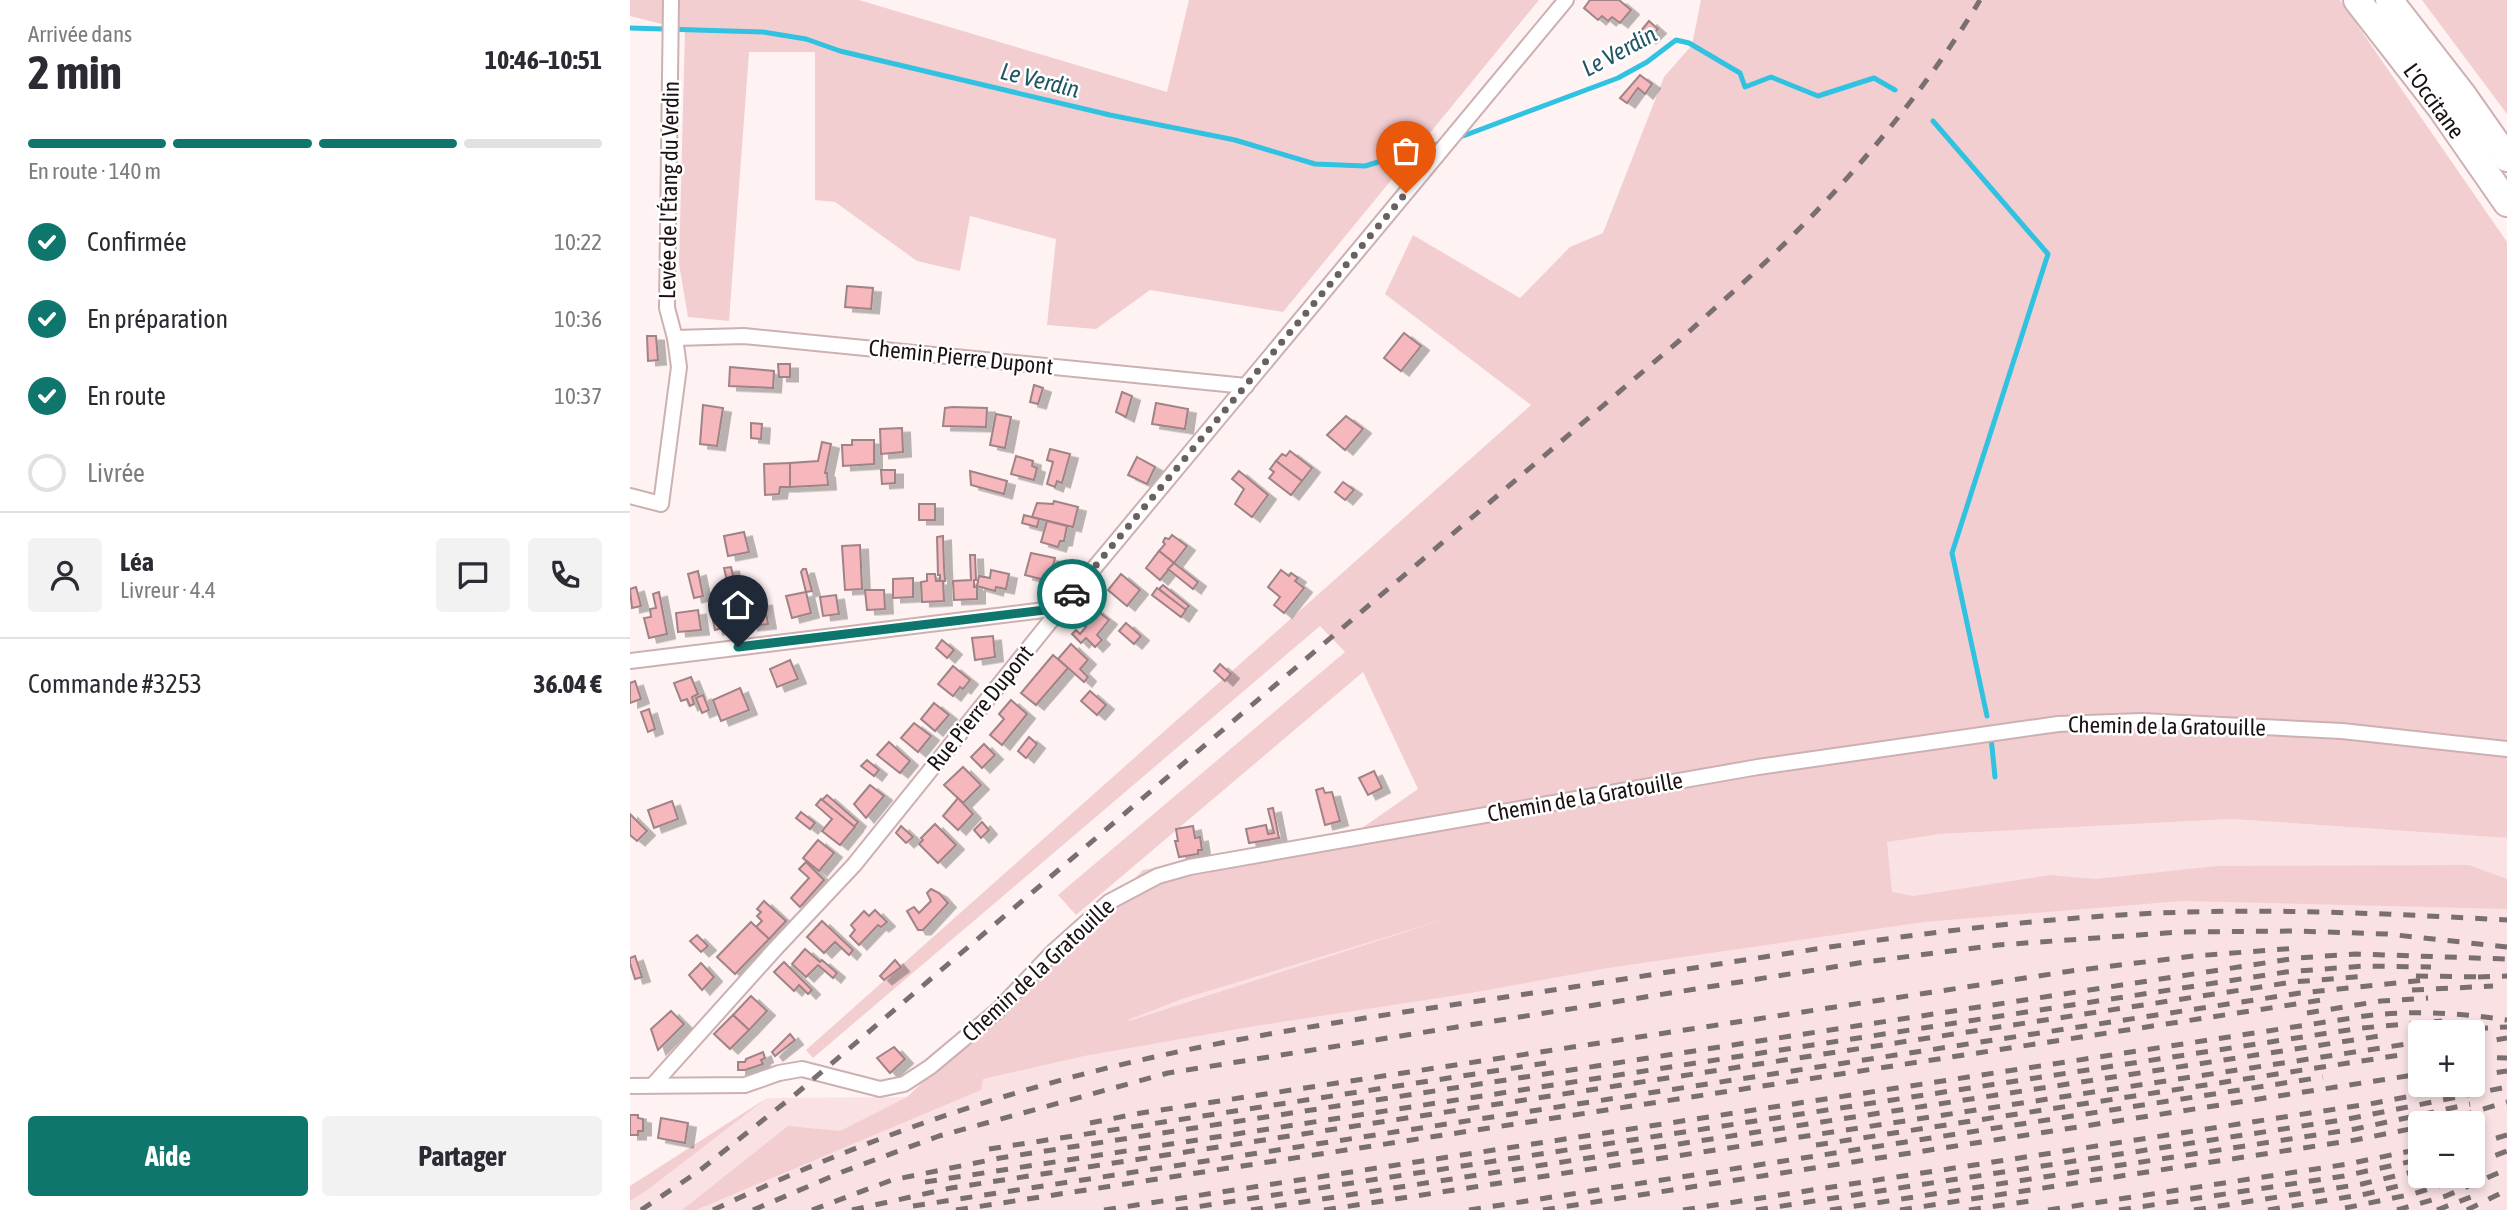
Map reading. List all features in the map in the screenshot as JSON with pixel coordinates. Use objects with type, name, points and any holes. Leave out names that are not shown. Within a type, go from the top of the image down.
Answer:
[{"type":"highway","name":"L'Occitane","points":[[2357,0],[2441,108],[2507,203]]},
{"type":"highway","name":"L'Occitane","points":[[2389,0],[2462,94],[2507,158]]},
{"type":"street","name":"Levée de l'Étang du Verdin","points":[[630,496],[661,504],[679,368],[667,308],[671,0]]},
{"type":"street","name":"Rue Pierre Dupont","points":[[653,1085],[776,948],[855,866],[1061,608],[1566,0]]},
{"type":"street","name":"Chemin Pierre Dupont","points":[[675,338],[744,336],[1246,386]]},
{"type":"street","points":[[630,660],[1061,608]]},
{"type":"street","name":"Chemin de la Gratouille","points":[[630,1086],[746,1085],[779,1073],[802,1069],[880,1089],[904,1084],[930,1067],[997,1011],[1053,952],[1109,902],[1158,876],[1190,867],[1758,766],[2058,724],[2142,721],[2342,731],[2507,749]]},
{"type":"shaded area","points":[[630,0],[859,0],[1167,92],[1189,0],[1539,0],[1283,312],[1150,290],[1096,329],[1047,325],[1056,239],[970,216],[960,271],[917,261],[835,202],[815,200],[815,52],[749,52],[729,321],[688,317],[679,264],[685,30],[630,16]]},
{"type":"shaded area","points":[[1701,0],[2340,0],[2507,242],[2507,838],[2232,819],[1940,834],[1887,842],[1892,892],[1913,896],[2050,875],[2095,879],[2217,866],[2469,865],[2507,879],[2507,909],[2182,901],[1924,922],[1608,968],[1465,994],[1255,1026],[1084,1056],[983,1079],[981,1090],[696,1210],[682,1210],[788,1126],[840,1131],[907,1097],[1143,870],[1362,828],[1418,789],[1363,672],[1076,915],[1058,895],[1345,652],[1320,626],[813,1058],[806,1050],[1531,405],[1385,294],[1413,235],[1520,298],[1570,247],[1603,233],[1664,77],[1692,45]],"holes":[[[1449,918],[1129,1021],[1182,999]]]},
{"type":"shaded area","points":[[2422,0],[2507,0],[2507,114]]},
{"type":"shaded area","points":[[2232,819],[2507,838],[2507,1210],[630,1210],[630,1186],[767,1098],[907,1097],[1182,999],[1540,889],[1940,834]]},
{"type":"shaded area","points":[[767,1098],[646,1191],[630,1201],[630,1186]]},
{"type":"building","points":[[1590,0],[1619,0],[1631,10],[1620,23],[1612,17],[1608,21],[1602,16],[1598,20],[1584,8]]},
{"type":"building","points":[[1649,21],[1658,29],[1648,39],[1640,32]]},
{"type":"building","points":[[1640,75],[1652,84],[1645,94],[1638,88],[1627,103],[1620,98]]},
{"type":"building","points":[[847,286],[873,288],[871,309],[845,307]]},
{"type":"building","points":[[1404,333],[1421,346],[1401,371],[1384,358]]},
{"type":"building","points":[[647,336],[656,336],[658,360],[648,361]]},
{"type":"building","points":[[778,364],[790,364],[790,377],[779,377]]},
{"type":"building","points":[[730,367],[774,371],[773,388],[729,386]]},
{"type":"building","points":[[1034,385],[1043,388],[1038,404],[1030,402]]},
{"type":"building","points":[[1122,392],[1132,396],[1126,417],[1116,412]]},
{"type":"building","points":[[1156,403],[1188,409],[1185,429],[1152,424]]},
{"type":"building","points":[[703,405],[723,408],[717,446],[700,444]]},
{"type":"building","points":[[945,408],[987,408],[986,427],[943,426]]},
{"type":"building","points":[[996,414],[1011,417],[1005,448],[990,445]]},
{"type":"building","points":[[1346,416],[1363,429],[1345,450],[1327,435]]},
{"type":"building","points":[[751,423],[762,424],[761,439],[751,438]]},
{"type":"building","points":[[902,428],[903,452],[881,454],[880,429]]},
{"type":"building","points":[[852,440],[874,440],[874,464],[843,466],[842,445],[852,445]]},
{"type":"building","points":[[822,442],[831,444],[825,473],[828,485],[790,487],[790,463],[818,461]]},
{"type":"building","points":[[1050,449],[1070,454],[1062,483],[1057,481],[1055,487],[1047,484],[1053,462],[1047,460]]},
{"type":"building","points":[[1290,451],[1312,468],[1302,481],[1276,461],[1282,454],[1286,456]]},
{"type":"building","points":[[1016,456],[1033,461],[1032,466],[1037,468],[1034,480],[1011,474]]},
{"type":"building","points":[[1137,457],[1155,467],[1147,484],[1128,475]]},
{"type":"building","points":[[1276,461],[1302,481],[1291,495],[1269,478],[1274,472],[1270,469]]},
{"type":"building","points":[[790,463],[790,487],[780,487],[779,494],[765,495],[764,464]]},
{"type":"building","points":[[881,470],[895,470],[895,483],[882,484]]},
{"type":"building","points":[[970,471],[1007,481],[1004,494],[971,485]]},
{"type":"building","points":[[1239,471],[1268,495],[1252,517],[1235,504],[1244,489],[1232,479]]},
{"type":"building","points":[[1343,482],[1354,490],[1345,500],[1335,492]]},
{"type":"building","points":[[1054,501],[1078,507],[1073,527],[1032,517],[1037,503],[1053,504]]},
{"type":"building","points":[[919,504],[935,504],[935,520],[919,520]]},
{"type":"building","points":[[1024,515],[1039,519],[1037,527],[1022,523]]},
{"type":"building","points":[[1047,521],[1067,526],[1064,541],[1060,541],[1058,547],[1041,542]]},
{"type":"building","points":[[744,532],[749,552],[728,556],[724,536]]},
{"type":"building","points":[[1172,535],[1187,546],[1174,563],[1159,551],[1165,544],[1165,538],[1169,539]]},
{"type":"building","points":[[943,536],[945,581],[940,581],[937,537]]},
{"type":"building","points":[[860,545],[862,589],[845,590],[842,546]]},
{"type":"building","points":[[1159,551],[1174,563],[1160,580],[1146,568]]},
{"type":"building","points":[[1031,553],[1055,558],[1049,581],[1025,575]]},
{"type":"building","points":[[970,555],[975,555],[974,587],[977,587],[977,599],[954,600],[953,581],[971,580]]},
{"type":"building","points":[[1174,563],[1198,582],[1193,589],[1168,569]]},
{"type":"building","points":[[731,567],[741,609],[734,611],[724,568]]},
{"type":"building","points":[[806,569],[812,591],[806,592],[801,572]]},
{"type":"building","points":[[991,570],[1009,574],[1006,589],[996,587],[995,591],[977,586],[979,576],[990,578]]},
{"type":"building","points":[[1281,570],[1298,578],[1295,581],[1304,588],[1284,613],[1274,605],[1280,597],[1268,587]]},
{"type":"building","points":[[698,571],[703,596],[694,598],[688,574]]},
{"type":"building","points":[[927,574],[935,574],[936,581],[943,581],[944,601],[922,602],[921,582],[927,581]]},
{"type":"building","points":[[1121,574],[1140,590],[1127,606],[1108,590]]},
{"type":"building","points":[[913,578],[913,597],[893,598],[893,579]]},
{"type":"building","points":[[1163,585],[1189,606],[1185,610],[1159,589]]},
{"type":"building","points":[[636,587],[641,606],[632,608],[630,589]]},
{"type":"building","points":[[728,587],[733,606],[730,607],[733,625],[715,630],[711,611],[724,608],[720,589]]},
{"type":"building","points":[[1157,588],[1186,610],[1181,617],[1152,595]]},
{"type":"building","points":[[865,590],[884,590],[885,609],[867,610]]},
{"type":"building","points":[[659,592],[667,634],[649,638],[644,618],[651,617],[650,609],[656,608],[653,594]]},
{"type":"building","points":[[806,592],[811,613],[792,618],[786,596]]},
{"type":"building","points":[[836,595],[839,614],[823,616],[820,597]]},
{"type":"building","points":[[764,601],[768,624],[750,626],[748,615],[757,613],[756,602]]},
{"type":"building","points":[[1095,609],[1109,620],[1097,635],[1102,640],[1095,647],[1086,638],[1081,643],[1072,634],[1076,630],[1080,634],[1086,627],[1082,624]]},
{"type":"building","points":[[698,610],[701,630],[678,632],[676,613]]},
{"type":"building","points":[[1126,623],[1141,636],[1134,644],[1119,631]]},
{"type":"building","points":[[993,636],[995,657],[975,660],[972,638]]},
{"type":"building","points":[[942,640],[954,650],[947,658],[936,648]]},
{"type":"building","points":[[1071,644],[1088,660],[1080,669],[1088,677],[1084,682],[1058,659]]},
{"type":"building","points":[[1053,655],[1068,668],[1036,705],[1021,693]]},
{"type":"building","points":[[790,660],[798,679],[777,687],[770,669]]},
{"type":"building","points":[[1220,664],[1231,674],[1225,681],[1214,671]]},
{"type":"building","points":[[953,666],[970,680],[953,696],[938,684]]},
{"type":"building","points":[[691,677],[698,694],[692,697],[694,704],[690,706],[687,699],[681,701],[674,683]]},
{"type":"building","points":[[635,681],[641,699],[630,703],[630,683]]},
{"type":"building","points":[[740,688],[749,710],[721,721],[713,700]]},
{"type":"building","points":[[1090,691],[1106,705],[1097,715],[1081,701]]},
{"type":"building","points":[[703,695],[709,710],[702,713],[696,698]]},
{"type":"building","points":[[1011,700],[1027,714],[1002,745],[990,735],[1004,719],[999,714]]},
{"type":"building","points":[[934,703],[949,715],[935,731],[921,719]]},
{"type":"building","points":[[649,709],[655,729],[648,732],[641,712]]},
{"type":"building","points":[[914,723],[931,736],[918,752],[901,738]]},
{"type":"building","points":[[1029,737],[1037,744],[1026,758],[1018,751]]},
{"type":"building","points":[[889,742],[910,761],[900,773],[877,755]]},
{"type":"building","points":[[984,744],[995,755],[982,768],[971,757]]},
{"type":"building","points":[[867,760],[879,770],[874,776],[861,766]]},
{"type":"building","points":[[963,767],[981,785],[963,803],[944,785]]},
{"type":"building","points":[[1374,771],[1382,788],[1368,795],[1359,778]]},
{"type":"building","points":[[870,785],[884,796],[866,818],[854,804]]},
{"type":"building","points":[[1323,788],[1325,793],[1332,792],[1340,821],[1325,825],[1316,790]]},
{"type":"building","points":[[827,795],[858,822],[854,827],[822,800]]},
{"type":"building","points":[[958,798],[973,814],[958,830],[943,816]]},
{"type":"building","points":[[821,799],[855,827],[840,845],[822,831],[832,819],[816,805]]},
{"type":"building","points":[[672,801],[678,819],[654,828],[648,810]]},
{"type":"building","points":[[1273,808],[1279,838],[1249,843],[1246,829],[1266,825],[1268,834],[1274,833],[1268,809]]},
{"type":"building","points":[[801,812],[815,823],[810,829],[796,818]]},
{"type":"building","points":[[630,814],[647,831],[637,841],[630,835]]},
{"type":"building","points":[[982,822],[989,830],[981,838],[974,830]]},
{"type":"building","points":[[935,824],[956,845],[938,863],[919,844],[923,840],[921,838]]},
{"type":"building","points":[[901,826],[913,837],[906,843],[896,833]]},
{"type":"building","points":[[1193,826],[1195,838],[1200,837],[1202,850],[1198,850],[1198,854],[1179,857],[1175,841],[1178,841],[1176,829]]},
{"type":"building","points":[[818,840],[834,853],[819,871],[803,858]]},
{"type":"building","points":[[806,862],[824,880],[800,907],[791,898],[809,878],[799,869]]},
{"type":"building","points":[[931,889],[948,903],[923,930],[918,930],[907,911],[914,907],[919,913],[931,901],[927,893]]},
{"type":"building","points":[[764,901],[786,921],[769,939],[756,927],[762,921],[757,916],[761,912],[757,909]]},
{"type":"building","points":[[875,910],[887,922],[881,927],[878,925],[859,945],[850,936],[855,930],[851,925],[864,911],[869,916]]},
{"type":"building","points":[[822,921],[853,950],[849,955],[835,942],[824,953],[807,937]]},
{"type":"building","points":[[751,922],[769,939],[735,974],[717,957]]},
{"type":"building","points":[[697,935],[708,946],[701,952],[690,941]]},
{"type":"building","points":[[805,949],[837,973],[833,978],[818,965],[806,977],[792,964]]},
{"type":"building","points":[[635,956],[642,977],[635,979],[630,958]]},
{"type":"building","points":[[895,960],[901,967],[884,980],[880,976]]},
{"type":"building","points":[[784,962],[812,990],[808,994],[799,985],[794,991],[774,972]]},
{"type":"building","points":[[701,963],[714,977],[702,990],[689,975]]},
{"type":"building","points":[[751,996],[767,1011],[749,1030],[733,1015]]},
{"type":"building","points":[[671,1011],[684,1024],[658,1050],[651,1029]]},
{"type":"building","points":[[733,1015],[749,1030],[730,1049],[714,1034]]},
{"type":"building","points":[[790,1034],[795,1040],[775,1056],[772,1052]]},
{"type":"building","points":[[894,1047],[905,1059],[890,1073],[877,1058]]},
{"type":"building","points":[[763,1052],[763,1064],[738,1070],[738,1062],[745,1062],[746,1059]]},
{"type":"building","points":[[630,1115],[638,1115],[638,1118],[643,1119],[643,1131],[638,1131],[638,1135],[630,1135]]},
{"type":"building","points":[[661,1118],[688,1123],[685,1143],[658,1138]]},
{"type":"waterway","name":"Le Verdin","points":[[630,28],[763,32],[806,39],[840,51],[1110,115],[1235,140],[1315,164],[1365,166],[1438,144]]},
{"type":"waterway","name":"Le Verdin","points":[[1463,136],[1618,78],[1647,62],[1676,40],[1689,43],[1740,73],[1745,87],[1771,77],[1818,96],[1874,78],[1895,90]]},
{"type":"waterway","points":[[1933,121],[2048,254],[1952,553],[1987,716]]},
{"type":"waterway","points":[[1991,737],[1995,777]]},
{"type":"railway","points":[[641,1210],[699,1171],[797,1093],[1680,340],[1775,253],[1859,165],[1911,101],[1980,0]]},
{"type":"railway","points":[[713,1210],[874,1141],[1040,1086],[1171,1053],[1372,1017],[1915,935],[2052,920],[2266,911],[2507,920]]},
{"type":"railway","points":[[753,1210],[842,1172],[939,1136],[1168,1073],[1865,962],[1998,945],[2180,932],[2296,931],[2387,934],[2507,947]]},
{"type":"railway","points":[[1090,1123],[2071,971],[2194,956],[2298,948]]},
{"type":"railway","points":[[812,1210],[892,1180],[1000,1158],[2297,958],[2356,954],[2507,959]]},
{"type":"railway","points":[[925,1182],[2286,972],[2364,966],[2431,967]]},
{"type":"railway","points":[[852,1210],[951,1188],[2293,982],[2367,976]]},
{"type":"railway","points":[[2416,976],[2486,977]]},
{"type":"railway","points":[[2478,977],[2507,976]]},
{"type":"railway","points":[[913,1206],[2300,993],[2425,980]]},
{"type":"railway","points":[[2412,990],[2493,986]]},
{"type":"railway","points":[[2307,1013],[2381,1001],[2428,998]]},
{"type":"railway","points":[[956,1210],[2322,1000]]},
{"type":"railway","points":[[1104,1210],[2365,1016],[2436,1013],[2507,1020]]},
{"type":"railway","points":[[1176,1210],[2361,1028],[2408,1024]]},
{"type":"railway","points":[[2485,1028],[2507,1027]]},
{"type":"railway","points":[[1251,1210],[2386,1035]]},
{"type":"railway","points":[[2485,1042],[2507,1038]]},
{"type":"railway","points":[[1324,1210],[2408,1044]]},
{"type":"railway","points":[[1816,1145],[2408,1054]]},
{"type":"railway","points":[[2485,1057],[2507,1058]]},
{"type":"railway","points":[[989,1149],[1546,1063]]},
{"type":"railway","points":[[2485,1074],[2507,1071]]},
{"type":"railway","points":[[1543,1210],[2408,1076]]},
{"type":"railway","points":[[1469,1210],[2323,1077]]},
{"type":"railway","points":[[1756,1210],[2348,1119],[2507,1087]]},
{"type":"railway","points":[[1683,1210],[2408,1097]]},
{"type":"railway","points":[[2477,1111],[2507,1102]]},
{"type":"railway","points":[[1830,1210],[2355,1129],[2470,1104]]},
{"type":"railway","points":[[1900,1210],[2355,1140],[2408,1129]]},
{"type":"railway","points":[[2485,1141],[2507,1135]]},
{"type":"railway","points":[[2485,1159],[2507,1151]]},
{"type":"railway","points":[[2048,1210],[2348,1164],[2408,1152]]},
{"type":"railway","points":[[2119,1210],[2344,1176],[2408,1162]]},
{"type":"railway","points":[[2397,1210],[2446,1196],[2507,1169]]},
{"type":"railway","points":[[2194,1210],[2362,1184],[2408,1173]]},
{"type":"railway","points":[[2268,1210],[2366,1194],[2408,1184]]},
{"type":"railway","points":[[2345,1208],[2432,1188]]},
{"type":"railway","points":[[2467,1210],[2507,1190]]},
{"type":"railway","points":[[2437,1210],[2476,1195]]},
{"type":"railway","points":[[1969,1210],[2037,1200]]},
{"type":"way so far","points":[[1072,594],[1406,193]]},
{"type":"route","points":[[738,647],[1061,608],[1072,594]]}]
